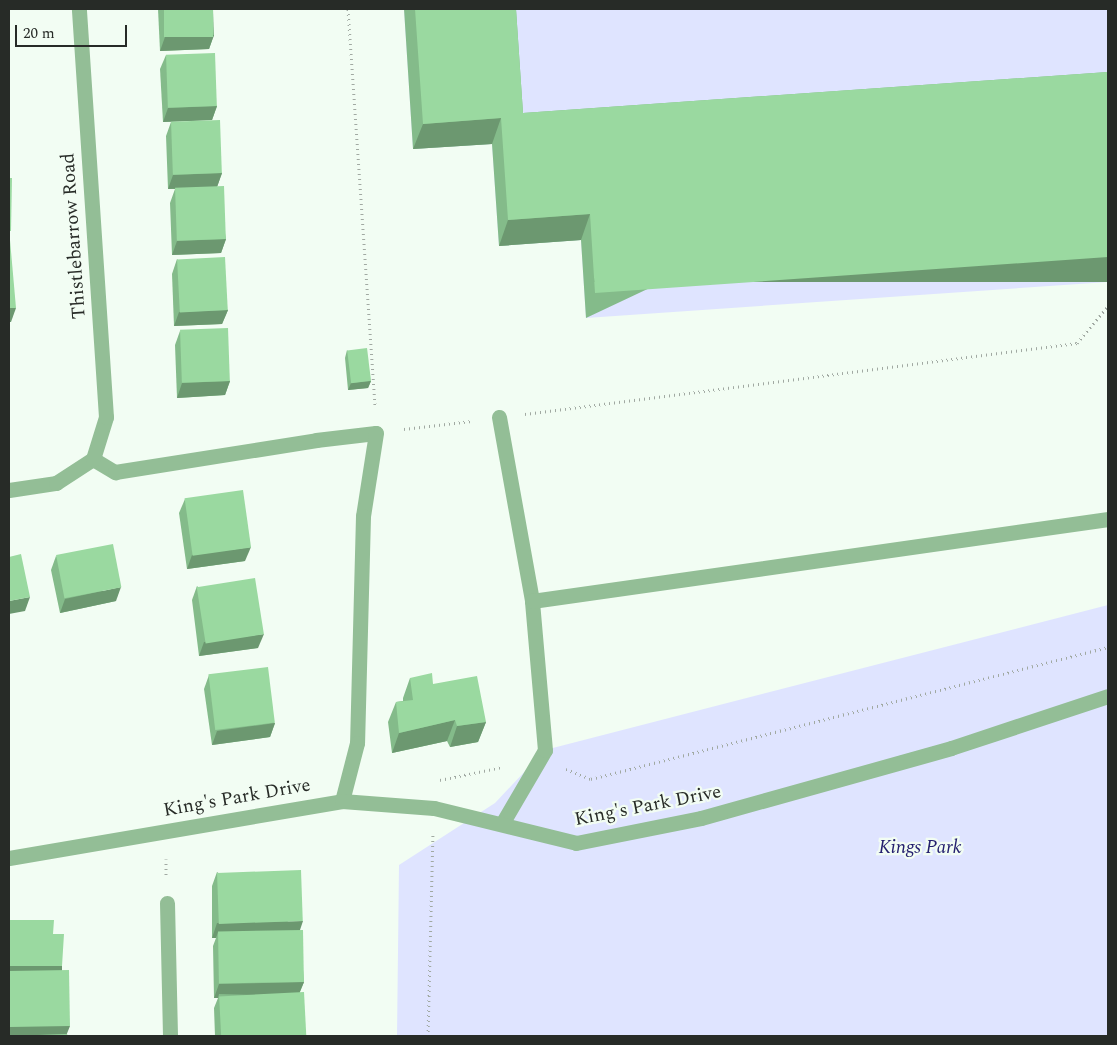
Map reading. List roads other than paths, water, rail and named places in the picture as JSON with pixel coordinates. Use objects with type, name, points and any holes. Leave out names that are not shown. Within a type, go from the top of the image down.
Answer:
[{"type":"street","name":"Thistlebarrow Road","points":[[79,9],[106,417],[93,460]]},
{"type":"street","points":[[499,417],[532,601],[544,710],[545,750],[503,822]]},
{"type":"street","points":[[9,490],[56,483],[93,460],[115,472],[316,440],[376,433],[363,516],[357,743],[342,801]]},
{"type":"street","points":[[532,601],[1108,519]]},
{"type":"street","name":"King's Park Drive","points":[[9,858],[342,801],[434,808],[503,822],[576,844],[701,818],[951,748],[1108,696]]},
{"type":"street","points":[[167,903],[170,1036]]},
{"type":"park label","name":"Kings Park","points":[[920,848]]}]
